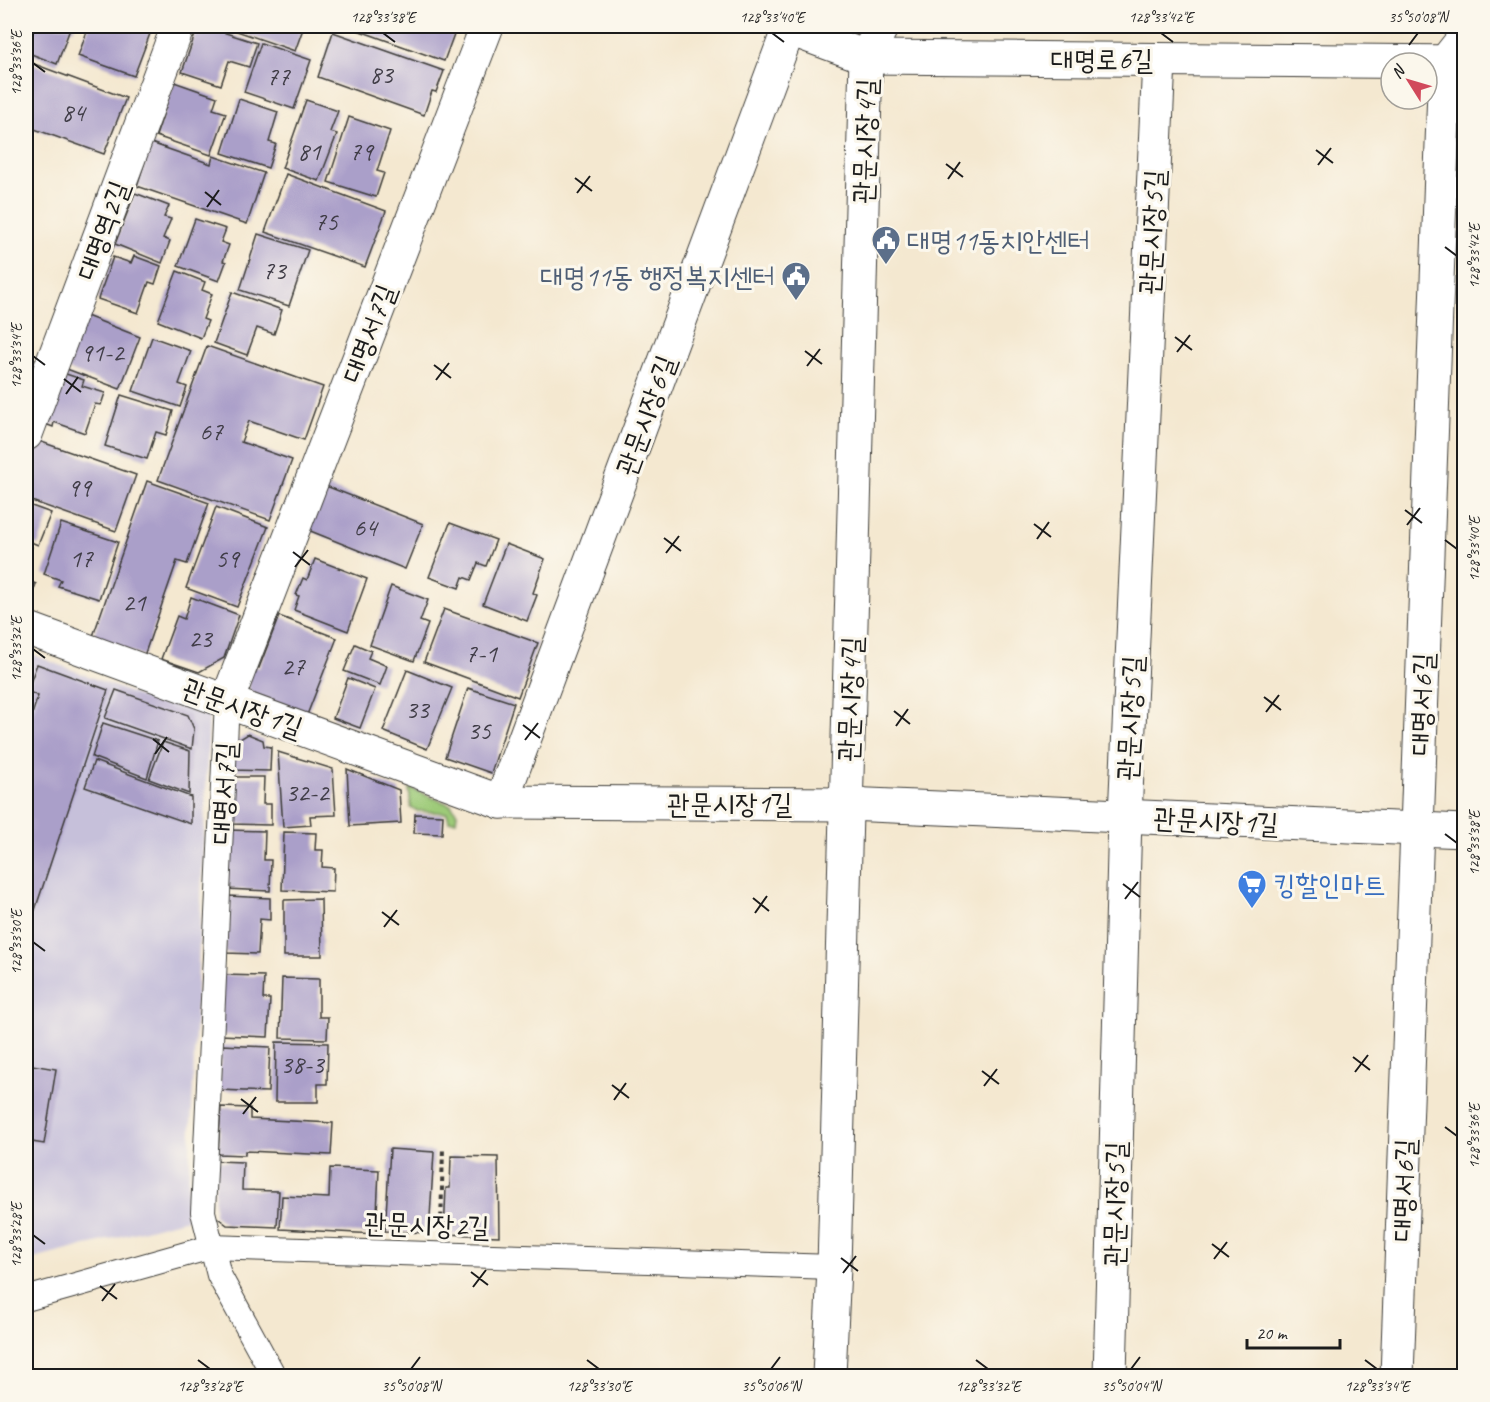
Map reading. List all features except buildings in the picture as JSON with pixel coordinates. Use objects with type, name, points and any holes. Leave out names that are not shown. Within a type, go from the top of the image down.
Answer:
[{"type":"street","name":"대명역2길","points":[[26,434],[178,26]]},
{"type":"street","name":"대명서7길","points":[[273,1377],[219,1275],[203,1212],[227,701],[487,26]]},
{"type":"street","name":"관문시장4길","points":[[829,1377],[847,804],[866,57],[882,26]]},
{"type":"street","name":"대명로6길","points":[[785,27],[866,57],[1159,60],[1458,54]]},
{"type":"street","name":"관문시장6길","points":[[501,802],[785,27]]},
{"type":"street","name":"대명서6길","points":[[1396,1377],[1417,828],[1458,54]]},
{"type":"street","name":"관문시장5길","points":[[1110,1377],[1125,816],[1159,60]]},
{"type":"street","name":"관문시장1길","points":[[26,628],[501,802],[847,804],[1464,831]]},
{"type":"street","name":"관문시장2길","points":[[26,1299],[212,1247],[834,1267]]},
{"type":"path","points":[[441,1228],[444,1147]]},
{"type":"shaded area","points":[[26,652],[139,696],[209,715],[187,1219],[26,1261]]},
{"type":"green space","points":[[409,788],[451,805],[457,813],[456,821],[449,821],[447,813],[418,811],[411,808]]},
{"type":"place","name":"대명11동치안센터","points":[[886,266]]},
{"type":"place","name":"대명11동 행정복지센터","points":[[796,302]]},
{"type":"place","name":"킹할인마트","points":[[1252,910]]}]
